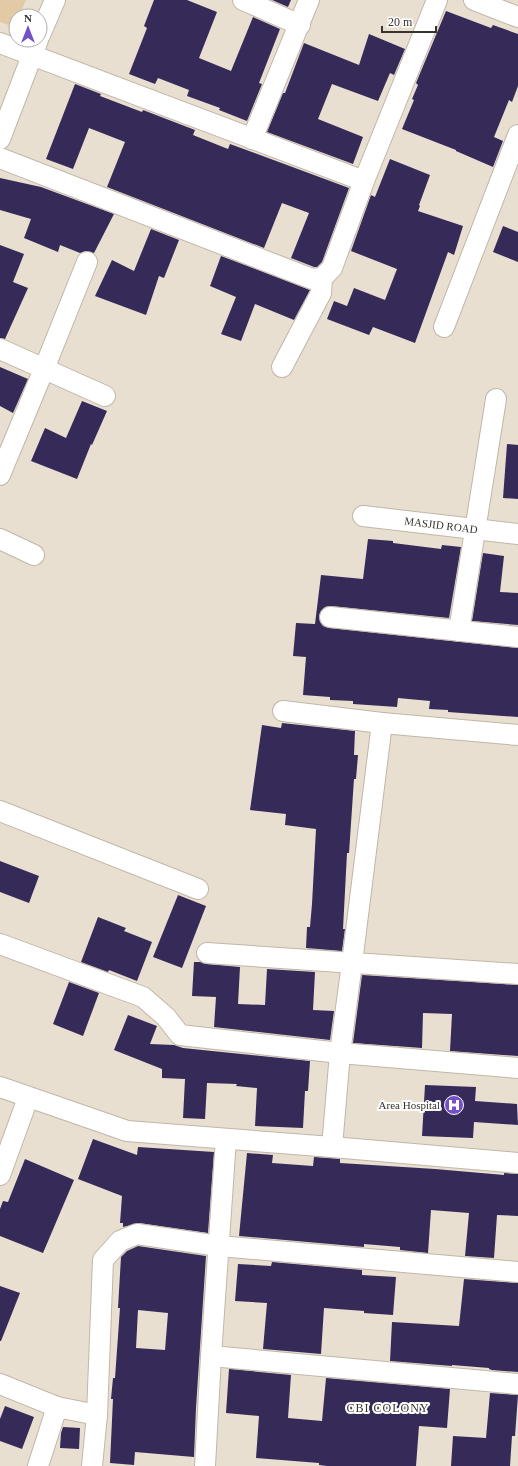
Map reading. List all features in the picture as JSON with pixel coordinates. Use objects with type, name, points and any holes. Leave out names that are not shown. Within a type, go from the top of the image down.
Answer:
[{"type":"street","points":[[48,16],[55,0]]},
{"type":"street","points":[[243,0],[300,24]]},
{"type":"street","points":[[252,139],[309,0]]},
{"type":"street","points":[[0,158],[312,279],[322,278],[332,268],[364,181],[437,0]]},
{"type":"street","points":[[474,0],[518,17]]},
{"type":"street","points":[[0,139],[34,48]]},
{"type":"street","points":[[36,48],[252,139],[364,181]]},
{"type":"street","points":[[444,327],[518,135]]},
{"type":"street","points":[[0,475],[86,262]]},
{"type":"street","points":[[282,367],[321,293],[322,278]]},
{"type":"street","points":[[0,349],[105,396]]},
{"type":"street","points":[[459,631],[496,399]]},
{"type":"street","name":"MASJID ROAD","points":[[363,516],[518,534]]},
{"type":"street","points":[[0,539],[34,555]]},
{"type":"street","points":[[330,617],[518,637]]},
{"type":"street","points":[[283,710],[382,723],[518,735]]},
{"type":"street","points":[[332,1147],[340,1053],[382,723]]},
{"type":"street","points":[[2,816],[198,889]]},
{"type":"street","points":[[0,944],[143,996],[166,1017],[180,1035],[340,1053],[518,1068]]},
{"type":"street","points":[[207,953],[518,974]]},
{"type":"street","points":[[0,1087],[28,1098],[128,1131],[518,1163]]},
{"type":"street","points":[[0,1175],[28,1098]]},
{"type":"street","points":[[208,1466],[211,1356],[226,1139]]},
{"type":"street","points":[[92,1466],[97,1415],[103,1260],[120,1241],[137,1234],[219,1246],[518,1272]]},
{"type":"street","points":[[211,1356],[518,1384]]},
{"type":"street","points":[[0,1384],[57,1407],[97,1415]]},
{"type":"street","points":[[38,1466],[57,1407]]},
{"type":"shaded area","points":[[0,0],[26,0],[22,8],[8,8],[8,25],[0,22]]},
{"type":"building","points":[[154,0],[187,0],[217,12],[199,58],[231,71],[253,17],[280,29],[259,83],[262,84],[247,121],[219,110],[220,108],[187,96],[189,90],[158,78],[155,84],[129,74],[147,28],[144,26]]},
{"type":"building","points":[[272,0],[291,0],[288,7]]},
{"type":"building","points":[[446,11],[491,28],[493,25],[518,34],[518,86],[512,102],[509,100],[494,137],[503,141],[493,167],[456,150],[402,129],[414,100],[412,99],[418,85],[416,83]]},
{"type":"building","points":[[369,34],[405,49],[394,75],[390,73],[378,101],[332,84],[318,119],[363,137],[353,164],[267,132],[283,93],[285,93],[304,43],[359,65]]},
{"type":"building","points":[[75,84],[101,94],[100,96],[142,112],[143,110],[195,130],[193,135],[228,149],[230,144],[349,188],[322,262],[317,267],[314,267],[291,258],[309,213],[282,203],[264,248],[107,187],[125,142],[89,128],[73,169],[46,159]]},
{"type":"building","points":[[390,159],[430,175],[418,211],[463,226],[454,255],[448,252],[415,343],[373,327],[369,335],[327,319],[334,301],[347,306],[354,288],[385,300],[397,269],[351,251],[371,195],[375,197]]},
{"type":"building","points":[[0,178],[41,187],[114,214],[94,253],[86,251],[80,253],[60,245],[58,252],[24,238],[31,219],[0,210]]},
{"type":"building","points":[[503,226],[518,232],[518,262],[493,252]]},
{"type":"building","points":[[151,229],[179,240],[164,278],[159,276],[146,315],[95,296],[112,260],[134,271]]},
{"type":"building","points":[[0,245],[24,254],[13,282],[28,288],[5,339],[0,338]]},
{"type":"building","points":[[221,256],[310,290],[294,320],[255,304],[241,341],[221,334],[236,297],[210,286]]},
{"type":"building","points":[[0,367],[28,379],[13,413],[0,406]]},
{"type":"building","points":[[82,401],[107,411],[92,445],[91,444],[77,479],[31,461],[45,428],[66,438]]},
{"type":"building","points":[[507,444],[518,445],[518,499],[503,498]]},
{"type":"building","points":[[368,539],[393,541],[393,543],[441,549],[442,545],[461,547],[449,618],[331,606],[325,607],[319,616],[320,622],[323,626],[329,628],[518,648],[518,717],[448,712],[448,710],[429,709],[430,701],[398,698],[397,707],[353,704],[353,701],[330,700],[330,697],[303,695],[306,657],[293,656],[296,623],[315,624],[321,575],[363,579]]},
{"type":"building","points":[[483,553],[504,556],[500,592],[518,593],[518,625],[472,621]]},
{"type":"building","points":[[282,723],[355,731],[354,755],[358,755],[356,779],[354,779],[349,853],[347,853],[343,929],[345,929],[342,951],[306,948],[307,927],[310,927],[312,904],[316,829],[285,825],[286,814],[250,810],[262,725],[281,728]]},
{"type":"building","points":[[0,861],[39,876],[29,903],[0,892]]},
{"type":"building","points":[[178,895],[206,906],[182,968],[153,957]]},
{"type":"building","points":[[98,917],[126,928],[124,931],[152,942],[137,981],[109,970],[108,972],[81,962]]},
{"type":"building","points":[[194,962],[240,967],[238,1004],[265,1005],[267,969],[315,972],[313,1010],[334,1011],[330,1040],[214,1027],[216,997],[192,996]]},
{"type":"building","points":[[362,975],[518,985],[518,1056],[450,1051],[452,1014],[423,1013],[422,1048],[353,1043]]},
{"type":"building","points":[[69,982],[99,993],[83,1036],[53,1024]]},
{"type":"building","points":[[128,1015],[157,1026],[150,1044],[174,1045],[183,1048],[310,1061],[308,1091],[305,1091],[303,1128],[255,1126],[257,1088],[236,1086],[237,1084],[207,1083],[205,1119],[183,1118],[185,1079],[162,1078],[162,1069],[114,1050]]},
{"type":"building","points":[[425,1085],[476,1087],[475,1101],[517,1104],[518,1125],[474,1122],[473,1138],[422,1136]]},
{"type":"building","points":[[93,1139],[137,1155],[138,1147],[214,1152],[208,1233],[139,1223],[123,1227],[123,1223],[120,1223],[122,1196],[78,1179]]},
{"type":"building","points":[[247,1153],[273,1155],[272,1163],[313,1166],[314,1157],[340,1159],[340,1163],[504,1175],[504,1173],[518,1174],[518,1216],[497,1215],[494,1258],[465,1256],[469,1213],[431,1210],[428,1253],[400,1250],[400,1247],[364,1244],[364,1247],[239,1236]]},
{"type":"building","points":[[25,1159],[74,1180],[43,1253],[0,1236],[0,1209],[3,1201],[8,1202]]},
{"type":"building","points":[[138,1246],[206,1256],[194,1457],[135,1452],[134,1465],[110,1463],[113,1399],[111,1399],[113,1378],[115,1378],[120,1308],[118,1308],[121,1257],[127,1251]],"holes":[[[138,1310],[168,1313],[165,1350],[136,1348]]]},
{"type":"building","points":[[272,1262],[362,1270],[362,1275],[396,1277],[393,1315],[324,1308],[321,1354],[263,1349],[267,1303],[235,1301],[238,1264],[271,1266]]},
{"type":"building","points":[[464,1279],[518,1283],[518,1372],[492,1370],[489,1368],[390,1361],[392,1322],[459,1326]]},
{"type":"building","points":[[0,1286],[20,1293],[1,1341],[0,1341]]},
{"type":"building","points":[[229,1369],[291,1375],[288,1418],[322,1421],[326,1378],[450,1389],[447,1428],[419,1426],[416,1466],[327,1466],[319,1465],[319,1463],[256,1458],[259,1416],[226,1413]]},
{"type":"building","points":[[490,1393],[518,1395],[515,1436],[512,1436],[510,1466],[451,1466],[453,1436],[486,1438]]},
{"type":"building","points":[[5,1406],[34,1417],[22,1449],[0,1441],[0,1419]]},
{"type":"building","points":[[63,1427],[80,1428],[79,1449],[60,1448]]},
{"type":"place","name":"Area Hospital","points":[[454,1105]]},
{"type":"district","name":"CBI COLONY","points":[[388,1408]]}]
